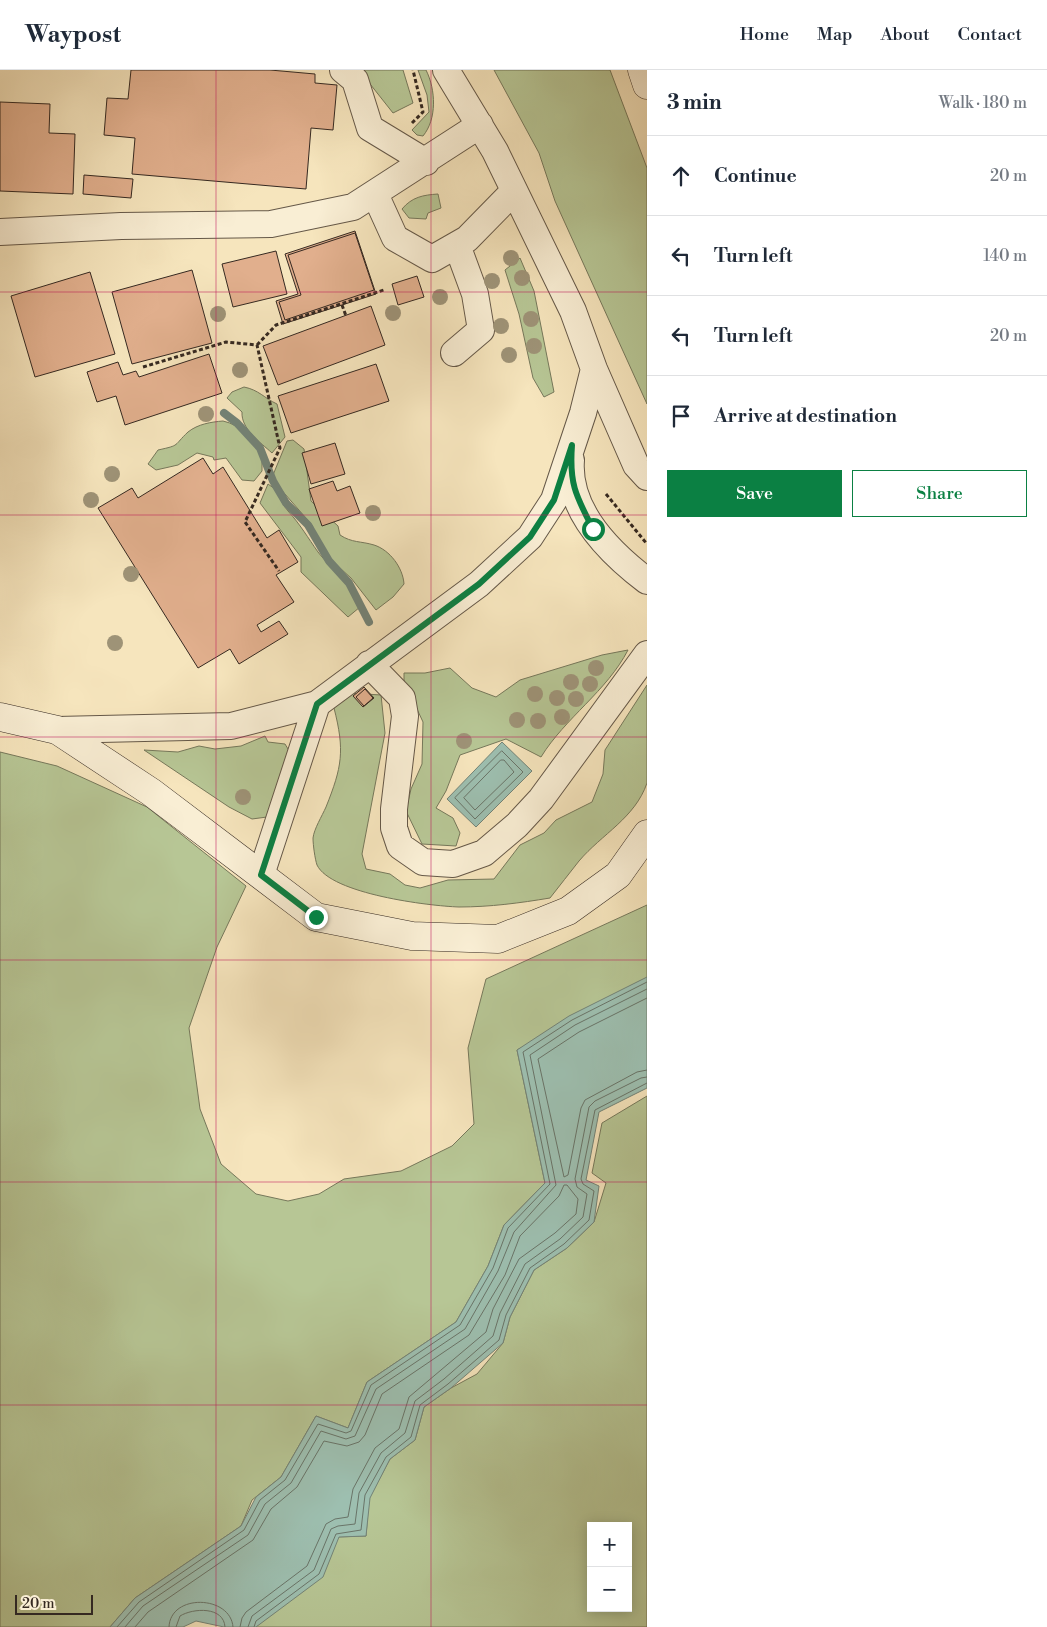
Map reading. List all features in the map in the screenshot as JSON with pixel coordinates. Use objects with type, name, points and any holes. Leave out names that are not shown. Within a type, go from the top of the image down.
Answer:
[{"type":"street","points":[[344,70],[355,80],[370,128],[426,162]]},
{"type":"street","points":[[446,70],[495,150],[513,192],[573,311],[594,369],[636,465],[647,477]]},
{"type":"street","points":[[642,70],[647,85]]},
{"type":"street","points":[[0,232],[121,226],[271,224],[353,207],[480,126]]},
{"type":"street","points":[[374,194],[395,238],[432,259],[467,239],[513,192]]},
{"type":"street","points":[[454,353],[481,330],[475,294],[457,245]]},
{"type":"street","points":[[0,717],[57,730],[231,726],[317,704],[479,584],[530,537],[554,500],[594,369]]},
{"type":"street","points":[[572,445],[570,469],[574,491],[593,529],[628,567],[647,581]]},
{"type":"street","points":[[369,664],[402,698],[406,716],[394,809],[394,828],[400,846],[423,862],[453,864],[484,853],[517,825],[541,799],[647,654]]},
{"type":"street","points":[[261,875],[317,704]]},
{"type":"street","points":[[57,730],[151,792],[316,917],[412,936],[498,939],[568,911],[618,875],[647,834]]},
{"type":"path","points":[[406,129],[423,112],[413,70]]},
{"type":"path","points":[[257,345],[276,325],[384,290]]},
{"type":"path","points":[[342,305],[346,316]]},
{"type":"path","points":[[143,367],[226,342],[257,345]]},
{"type":"path","points":[[257,345],[280,448],[245,522],[279,571]]},
{"type":"path","points":[[603,492],[647,544]]},
{"type":"green space","points":[[359,70],[403,70],[413,103],[393,113]]},
{"type":"green space","points":[[418,70],[426,70],[432,86],[434,104],[431,121],[423,136],[417,135],[412,130],[429,112],[427,95]]},
{"type":"green space","points":[[494,70],[610,70],[647,168],[647,404],[555,201],[539,153]]},
{"type":"green space","points":[[438,194],[441,208],[428,213],[426,219],[409,218],[402,209],[418,197]]},
{"type":"green space","points":[[520,258],[534,291],[554,392],[544,397],[533,378],[519,314],[505,270]]},
{"type":"green space","points":[[244,387],[254,390],[277,404],[285,437],[272,453],[252,435],[245,424],[242,412],[227,398],[232,392]]},
{"type":"green space","points":[[223,421],[235,426],[250,437],[262,453],[262,471],[254,481],[242,480],[226,458],[214,460],[213,457],[197,453],[178,465],[156,470],[148,464],[158,450],[176,444],[192,429],[205,424]]},
{"type":"green space","points":[[293,440],[304,449],[311,501],[338,526],[340,535],[357,542],[380,547],[395,560],[401,572],[404,584],[393,597],[376,610],[351,578],[331,560],[321,546],[312,525],[278,486],[273,475],[287,441]]},
{"type":"green space","points":[[268,484],[278,493],[285,507],[318,552],[342,578],[358,600],[360,607],[348,617],[301,572],[301,557],[260,503]]},
{"type":"green space","points":[[628,650],[609,679],[562,730],[541,757],[506,739],[460,755],[446,791],[436,808],[453,818],[460,833],[456,846],[422,844],[406,811],[411,789],[422,764],[423,722],[404,681],[404,673],[425,673],[450,668],[472,688],[496,697],[520,680],[602,655]]},
{"type":"green space","points":[[647,685],[647,783],[642,795],[626,816],[579,861],[550,898],[482,906],[459,907],[426,904],[360,891],[341,884],[326,875],[317,865],[313,838],[336,781],[340,759],[340,736],[334,708],[350,693],[381,695],[385,733],[362,854],[366,869],[390,874],[405,885],[420,888],[448,880],[494,879],[520,845],[544,833],[556,820],[592,802],[603,774],[605,750]]},
{"type":"green space","points":[[265,736],[268,742],[285,744],[291,754],[267,817],[252,819],[229,807],[144,750],[178,752],[199,746],[215,749],[241,746]]},
{"type":"green space","points":[[0,752],[57,766],[147,807],[246,886],[217,947],[189,1028],[200,1109],[221,1164],[256,1194],[288,1201],[319,1194],[344,1179],[401,1171],[452,1146],[474,1124],[468,1048],[486,979],[647,905],[647,978],[517,1050],[545,1183],[504,1225],[488,1266],[456,1322],[367,1382],[348,1428],[316,1416],[281,1477],[252,1500],[241,1526],[135,1598],[110,1627],[0,1627]]},
{"type":"green space","points":[[647,1096],[647,1627],[256,1627],[335,1537],[366,1536],[369,1498],[390,1459],[415,1440],[424,1407],[451,1388],[477,1374],[503,1343],[510,1317],[534,1270],[567,1248],[594,1222],[606,1183],[592,1173],[602,1123]]},
{"type":"water","points":[[502,742],[532,771],[476,827],[447,799]]},
{"type":"water","points":[[647,977],[647,1088],[599,1112],[586,1180],[599,1186],[594,1222],[567,1248],[534,1270],[510,1317],[503,1343],[451,1388],[424,1407],[415,1440],[390,1459],[370,1498],[366,1536],[339,1537],[323,1577],[256,1627],[224,1627],[196,1621],[183,1627],[110,1627],[135,1598],[241,1526],[256,1497],[281,1477],[316,1416],[348,1428],[367,1382],[456,1322],[488,1266],[504,1225],[545,1183],[517,1050],[569,1016]]},
{"type":"building","points":[[131,70],[270,70],[315,74],[315,83],[337,85],[333,130],[311,128],[306,189],[132,174],[135,138],[104,135],[107,98],[128,99]]},
{"type":"building","points":[[0,102],[50,104],[49,133],[75,134],[73,194],[0,191]]},
{"type":"building","points":[[84,175],[133,179],[131,198],[83,194]]},
{"type":"building","points":[[355,231],[376,294],[283,324],[276,301],[298,294],[285,254]]},
{"type":"building","points":[[355,233],[374,290],[285,320],[279,302],[301,295],[288,255]]},
{"type":"building","points":[[276,251],[287,294],[233,307],[222,264]]},
{"type":"building","points":[[192,270],[212,343],[132,364],[112,292]]},
{"type":"building","points":[[90,272],[115,354],[35,377],[11,296]]},
{"type":"building","points":[[417,276],[424,297],[398,305],[392,284]]},
{"type":"building","points":[[371,306],[385,345],[278,385],[263,346]]},
{"type":"building","points":[[209,354],[222,393],[125,425],[116,396],[97,402],[87,372],[118,362],[123,375],[136,371],[139,377]]},
{"type":"building","points":[[376,364],[389,401],[291,433],[278,396]]},
{"type":"building","points":[[335,443],[345,474],[311,484],[302,453]]},
{"type":"building","points":[[203,458],[213,474],[223,467],[267,538],[279,530],[298,562],[276,575],[294,602],[257,625],[261,632],[279,621],[288,634],[239,664],[230,649],[198,668],[98,508],[132,488],[138,498]]},
{"type":"building","points":[[333,481],[337,491],[350,486],[360,513],[322,526],[309,489]]},
{"type":"building","points":[[364,687],[374,698],[363,707],[353,696]]},
{"type":"building","points":[[365,689],[373,698],[364,706],[356,697]]},
{"type":"waterway","points":[[224,413],[237,423],[260,448],[273,481],[286,503],[308,525],[329,561],[349,583],[369,622]]},
{"type":"route","points":[[316,917],[261,875],[317,704],[479,584],[530,537],[554,500],[572,445],[570,469],[574,491],[593,529]]}]
